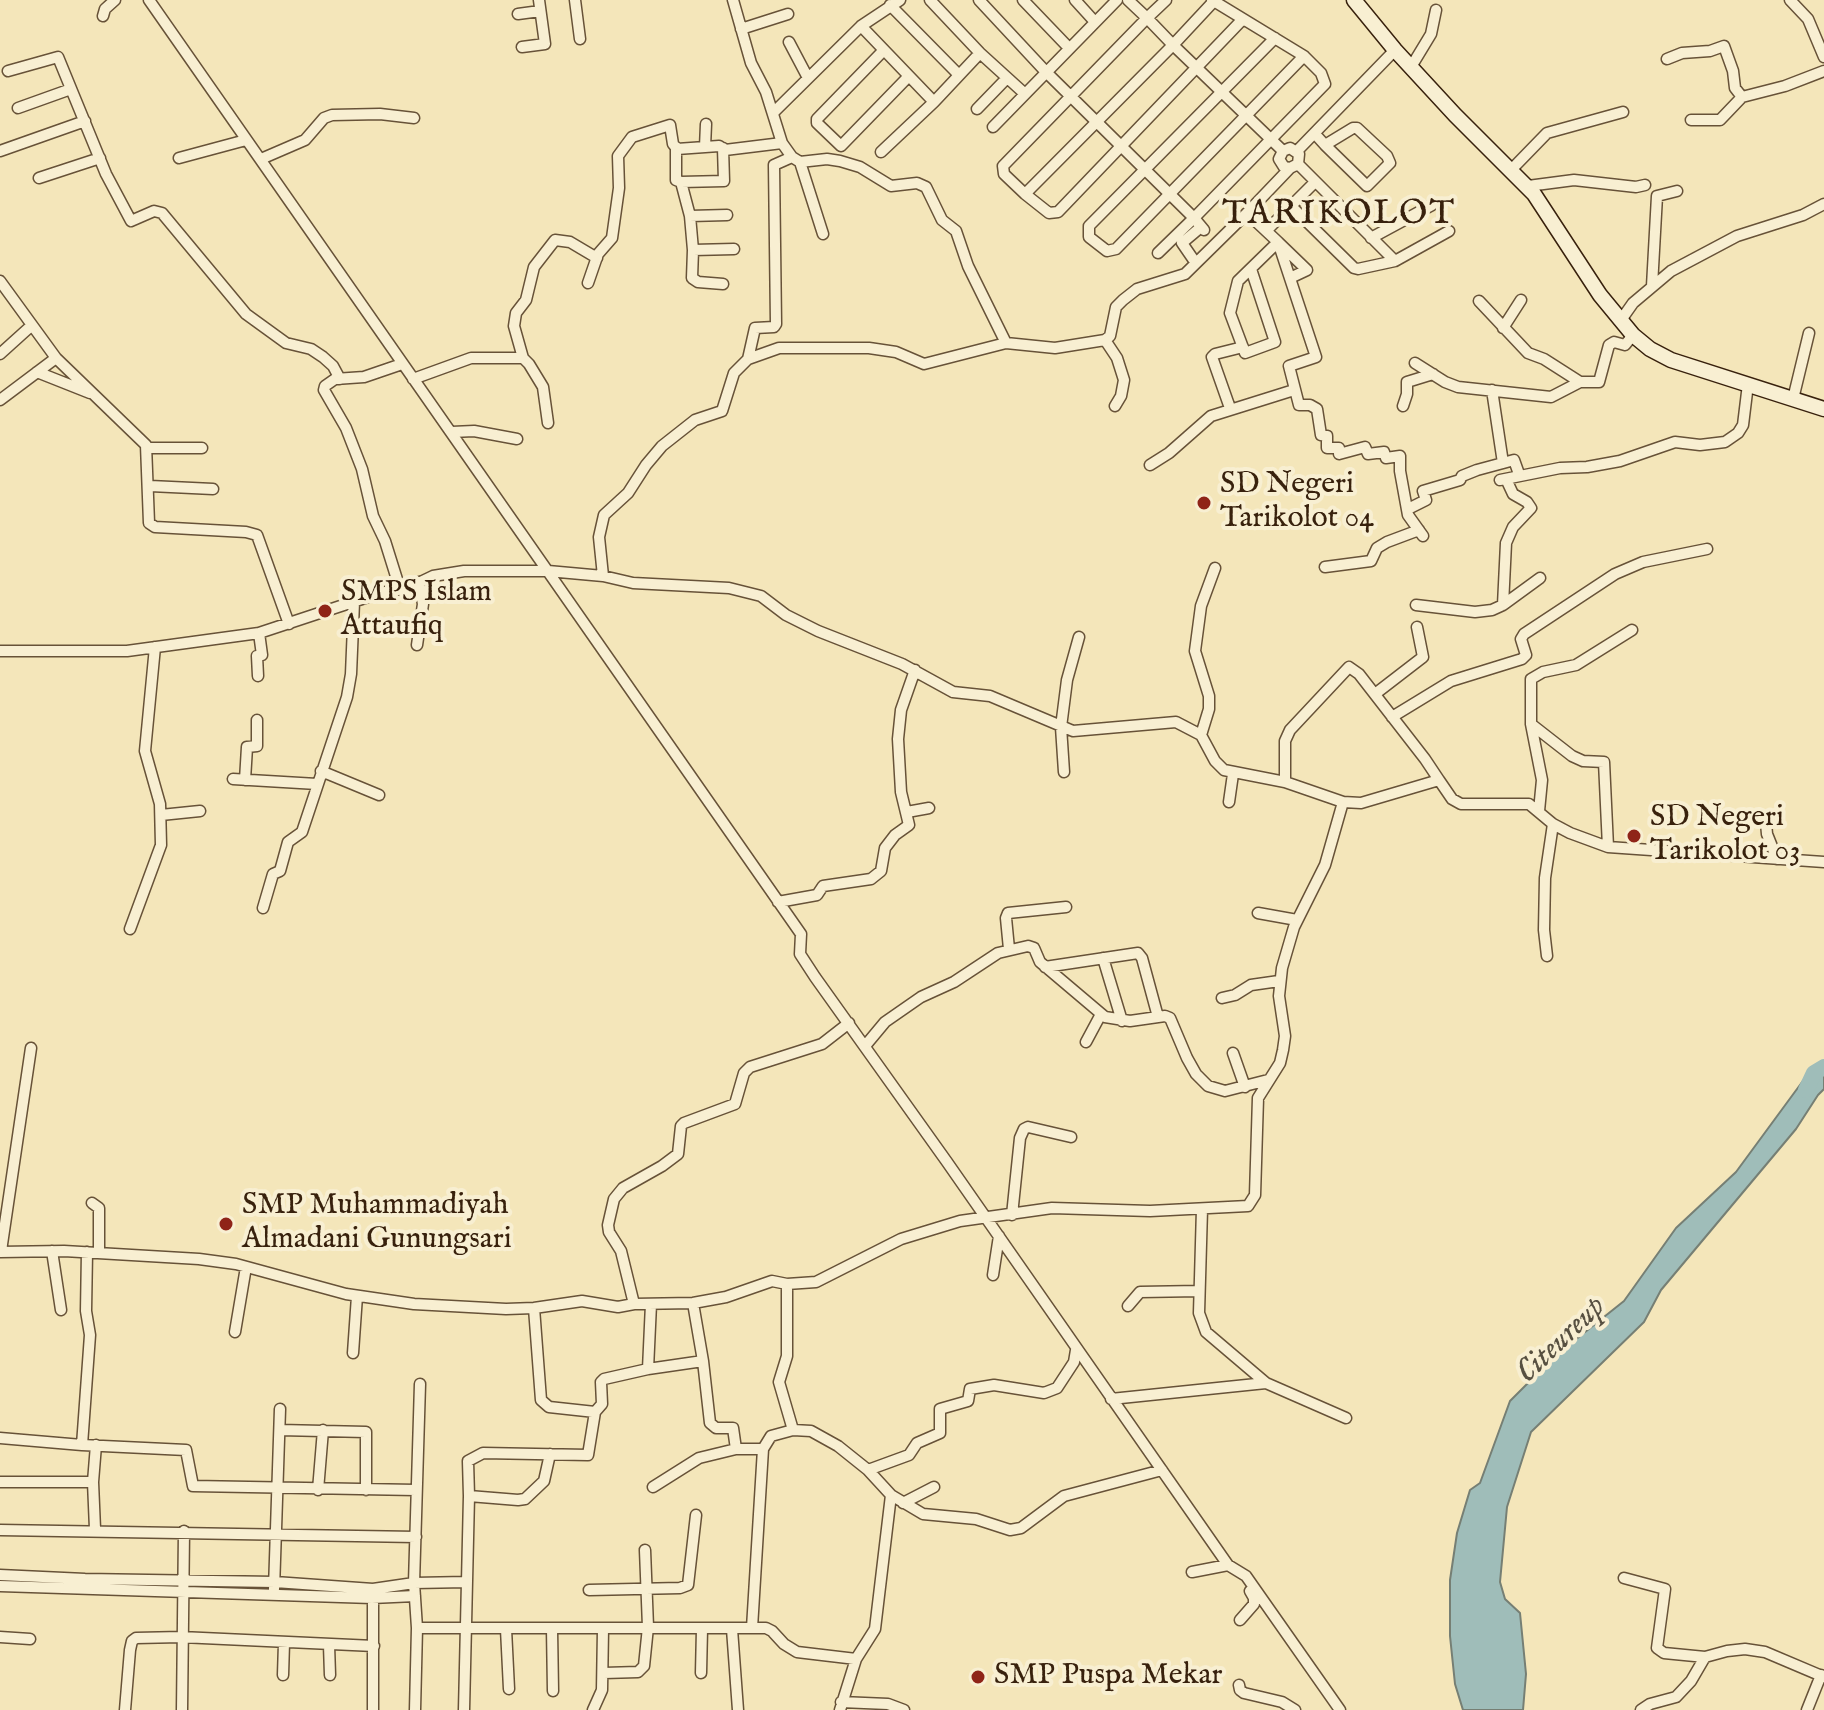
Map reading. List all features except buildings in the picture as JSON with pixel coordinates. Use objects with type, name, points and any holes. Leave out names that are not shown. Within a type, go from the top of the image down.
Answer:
[{"type":"main road","points":[[1358,1],[1395,50],[1455,115],[1528,186],[1600,295],[1633,335],[1671,360],[1824,409]]},
{"type":"street","points":[[103,16],[105,9],[115,0]]},
{"type":"street","points":[[149,0],[801,934],[800,954],[1076,1350],[1255,1599],[1240,1620]]},
{"type":"street","points":[[575,0],[580,39]]},
{"type":"street","points":[[733,0],[751,63],[773,113],[782,143],[796,159],[823,234]]},
{"type":"street","points":[[930,0],[980,53],[1024,93]]},
{"type":"street","points":[[979,0],[1046,72],[1200,225]]},
{"type":"street","points":[[1023,0],[1069,48]]},
{"type":"street","points":[[1075,0],[1095,22]]},
{"type":"street","points":[[993,127],[1117,0]]},
{"type":"street","points":[[1128,0],[1283,151]]},
{"type":"street","points":[[1166,0],[1002,169],[1025,194],[1049,213],[1054,214],[1242,20]]},
{"type":"street","points":[[1025,194],[1173,45],[1213,0],[1304,56],[1321,73],[1325,84],[1182,243],[1193,259]]},
{"type":"street","points":[[1790,0],[1803,11],[1824,57]]},
{"type":"street","points":[[773,113],[861,26],[895,2],[959,75]]},
{"type":"street","points":[[518,14],[540,5],[545,44],[522,47]]},
{"type":"street","points":[[1411,67],[1431,34],[1436,10]]},
{"type":"street","points":[[741,29],[788,14]]},
{"type":"street","points":[[861,26],[934,102]]},
{"type":"street","points":[[1275,38],[1089,226],[1089,237],[1107,251],[1116,249],[1304,56]]},
{"type":"street","points":[[789,42],[808,78]]},
{"type":"street","points":[[1667,59],[1682,53],[1710,51],[1724,46],[1735,88],[1742,97]]},
{"type":"street","points":[[1297,151],[1395,50]]},
{"type":"street","points":[[883,51],[817,119],[817,123],[841,146],[908,77]]},
{"type":"street","points":[[881,152],[980,53]]},
{"type":"street","points":[[8,71],[58,57],[100,158],[131,221],[154,211],[162,213],[246,314],[286,343],[311,349],[323,357],[333,366],[340,379]]},
{"type":"street","points":[[1691,120],[1720,120],[1742,97],[1785,86],[1824,71]]},
{"type":"street","points":[[977,109],[1007,78]]},
{"type":"street","points":[[18,108],[71,89]]},
{"type":"street","points":[[1512,169],[1547,133],[1623,112]]},
{"type":"street","points":[[261,159],[305,140],[324,118],[332,115],[380,114],[414,118]]},
{"type":"street","points":[[0,151],[85,121]]},
{"type":"street","points":[[705,147],[706,124]]},
{"type":"street","points":[[588,283],[598,254],[612,238],[619,188],[618,156],[632,137],[670,125],[676,147],[676,180],[681,182],[724,181],[723,148]]},
{"type":"street","points":[[1315,134],[1325,145],[1367,186],[1390,163],[1387,156],[1357,128],[1325,145]]},
{"type":"street","points":[[179,158],[246,140]]},
{"type":"street","points":[[676,147],[723,148],[782,143]]},
{"type":"street","points":[[603,576],[599,537],[604,515],[628,493],[662,446],[695,420],[722,411],[734,373],[748,359],[771,349],[790,347],[869,348],[896,352],[924,364],[1006,343],[1055,348],[1105,340],[1110,336],[1116,307],[1123,300],[1137,289],[1185,274],[1294,166],[1300,157],[1297,151],[1290,148],[1283,151]]},
{"type":"street","points":[[1283,151],[1280,162],[1294,166],[1315,182],[1395,261]]},
{"type":"street","points":[[39,178],[100,158]]},
{"type":"street","points":[[748,359],[755,328],[774,327],[776,324],[774,165],[796,159],[840,161],[860,167],[885,185],[917,183],[926,187],[942,220],[956,231],[968,266],[1006,343]]},
{"type":"street","points":[[1528,186],[1574,180],[1636,187],[1645,185]]},
{"type":"street","points":[[681,182],[690,216],[692,278],[698,282],[723,284]]},
{"type":"street","points":[[1266,231],[1315,182]]},
{"type":"street","points":[[1652,286],[1657,196],[1677,191]]},
{"type":"street","points":[[1621,320],[1633,303],[1671,271],[1737,236],[1803,215],[1824,204]]},
{"type":"street","points":[[1371,238],[1432,205]]},
{"type":"street","points":[[1292,207],[1358,269],[1395,261],[1449,231]]},
{"type":"street","points":[[1247,213],[1307,270],[1290,278]]},
{"type":"street","points":[[690,216],[727,215]]},
{"type":"street","points":[[1158,253],[1200,225]]},
{"type":"street","points":[[548,423],[543,387],[523,358],[514,326],[515,317],[526,300],[534,267],[555,240],[560,239],[597,258]]},
{"type":"street","points":[[1251,269],[1275,342],[1245,353],[1230,313],[1238,281],[1278,242]]},
{"type":"street","points":[[1278,242],[1316,357],[1289,366],[1299,405],[1317,409],[1321,435],[1327,436],[1327,448],[1339,448],[1339,454],[1365,447],[1368,454],[1384,452],[1386,458],[1400,456],[1408,515],[1421,533],[1387,542],[1377,548],[1371,561],[1325,567]]},
{"type":"street","points":[[693,250],[734,249]]},
{"type":"street","points":[[0,281],[4,296],[56,358],[148,448],[149,523],[155,527],[257,535],[289,624]]},
{"type":"street","points":[[1503,328],[1521,300]]},
{"type":"street","points":[[1479,301],[1528,353],[1544,359],[1580,382]]},
{"type":"street","points":[[0,354],[31,326]]},
{"type":"street","points":[[1793,399],[1809,333]]},
{"type":"street","points":[[1415,363],[1458,387],[1551,397],[1580,382],[1600,381],[1609,345],[1614,342],[1625,345],[1633,335]]},
{"type":"street","points":[[1105,340],[1117,358],[1124,380],[1115,406]]},
{"type":"street","points":[[1230,408],[1212,357],[1243,347]]},
{"type":"street","points":[[0,400],[56,358]]},
{"type":"street","points":[[413,379],[471,358],[523,358]]},
{"type":"street","points":[[400,589],[385,541],[373,516],[362,469],[325,386],[335,379],[364,377],[402,364]]},
{"type":"street","points":[[37,372],[96,396]]},
{"type":"street","points":[[1403,406],[1407,382],[1433,374]]},
{"type":"street","points":[[1503,605],[1506,543],[1513,527],[1531,508],[1513,494],[1503,480],[1519,474],[1605,465],[1675,442],[1700,445],[1725,442],[1743,425],[1748,384]]},
{"type":"street","points":[[1150,465],[1169,453],[1202,422],[1230,408],[1294,390]]},
{"type":"street","points":[[1492,390],[1503,463]]},
{"type":"street","points":[[452,432],[474,431],[517,439]]},
{"type":"street","points":[[148,448],[202,448]]},
{"type":"street","points":[[1408,509],[1426,500],[1423,491],[1460,480],[1462,476],[1477,470],[1514,460],[1519,474]]},
{"type":"street","points":[[150,486],[213,489]]},
{"type":"street","points":[[1539,811],[1542,780],[1531,724],[1530,683],[1533,676],[1524,657],[1521,639],[1524,634],[1615,574],[1643,562],[1707,549]]},
{"type":"street","points":[[1201,735],[1209,709],[1209,696],[1195,651],[1201,606],[1215,568]]},
{"type":"street","points":[[0,651],[127,651],[259,633],[444,573],[548,571],[603,576],[633,583],[729,588],[753,593],[818,631],[915,670],[953,692],[990,696],[1073,731],[1169,722],[1184,725],[1201,735],[1215,761],[1224,770],[1285,782],[1343,802],[1361,803],[1439,780]]},
{"type":"street","points":[[1416,605],[1475,612],[1492,610],[1540,578]]},
{"type":"street","points":[[417,645],[423,604],[419,582]]},
{"type":"street","points":[[263,908],[273,874],[280,871],[288,842],[302,832],[349,688],[354,602]]},
{"type":"street","points":[[1375,694],[1423,657],[1417,627]]},
{"type":"street","points":[[1533,676],[1576,665],[1632,630]]},
{"type":"street","points":[[258,676],[257,656],[262,655],[259,633]]},
{"type":"street","points":[[1064,772],[1061,727],[1067,680],[1079,637]]},
{"type":"street","points":[[130,929],[158,857],[161,815],[145,751],[155,647]]},
{"type":"street","points":[[1392,717],[1451,681],[1524,657]]},
{"type":"street","points":[[1285,782],[1285,741],[1290,730],[1349,667],[1375,694],[1452,799],[1461,804],[1529,804],[1553,824],[1587,841],[1608,847],[1824,862]]},
{"type":"street","points":[[778,902],[817,895],[823,886],[871,879],[881,871],[885,848],[909,825],[901,792],[898,739],[901,710],[915,670]]},
{"type":"street","points":[[257,720],[257,746],[247,747],[239,779],[317,784]]},
{"type":"street","points":[[1531,724],[1572,756],[1583,761],[1604,762],[1608,847]]},
{"type":"street","points":[[321,771],[379,795]]},
{"type":"street","points":[[1229,802],[1233,774]]},
{"type":"street","points":[[31,1048],[1,1251],[87,1252],[199,1259],[246,1267],[357,1296],[414,1304],[534,1308],[582,1301],[608,1306],[693,1303],[726,1297],[772,1281],[787,1284],[816,1282],[878,1249],[960,1221],[1052,1208],[1150,1211],[1245,1207],[1253,1200],[1258,1098],[1280,1063],[1284,1043],[1279,981],[1297,920],[1325,865],[1343,802]]},
{"type":"street","points":[[907,812],[929,808]]},
{"type":"street","points":[[161,815],[200,811]]},
{"type":"street","points":[[1766,823],[1777,859]]},
{"type":"street","points":[[1547,956],[1545,878],[1553,824]]},
{"type":"street","points":[[1009,949],[1008,913],[1066,907]]},
{"type":"street","points":[[1258,913],[1297,920]]},
{"type":"street","points":[[865,1046],[894,1015],[1009,949],[1032,947],[1045,967],[1101,1014],[1122,1021],[1165,1016],[1173,1021],[1180,1044],[1201,1081],[1216,1090],[1225,1091],[1268,1080]]},
{"type":"street","points":[[1045,967],[1134,952],[1140,955],[1158,1017]]},
{"type":"street","points":[[1103,958],[1122,1021]]},
{"type":"street","points":[[1222,998],[1235,995],[1251,985],[1279,981]]},
{"type":"street","points":[[1086,1042],[1101,1014]]},
{"type":"street","points":[[634,1304],[621,1251],[609,1232],[608,1219],[614,1199],[623,1188],[678,1154],[684,1123],[735,1104],[744,1073],[750,1067],[822,1044],[849,1023]]},
{"type":"street","points":[[1233,1053],[1245,1087]]},
{"type":"street","points":[[1012,1215],[1020,1138],[1024,1129],[1028,1127],[1071,1137]]},
{"type":"street","points":[[92,1203],[99,1208],[99,1253]]},
{"type":"street","points":[[1202,1209],[1199,1291],[1200,1319],[1206,1332],[1266,1383],[1346,1418]]},
{"type":"street","points":[[993,1275],[999,1236]]},
{"type":"street","points":[[52,1251],[61,1310]]},
{"type":"street","points":[[82,1445],[90,1335],[85,1291],[87,1252]]},
{"type":"street","points":[[235,1332],[246,1267]]},
{"type":"street","points":[[787,1284],[787,1356],[779,1382],[793,1430]]},
{"type":"street","points":[[1128,1306],[1140,1292],[1199,1291]]},
{"type":"street","points":[[353,1353],[357,1296]]},
{"type":"street","points":[[693,1303],[710,1423],[716,1428],[733,1428],[736,1449]]},
{"type":"street","points":[[648,1369],[651,1304]]},
{"type":"street","points":[[534,1308],[541,1400],[549,1407],[595,1412]]},
{"type":"street","points":[[868,1470],[909,1455],[917,1443],[940,1433],[940,1409],[968,1401],[970,1389],[994,1385],[1044,1393],[1057,1388],[1074,1362],[1076,1350]]},
{"type":"street","points":[[464,1710],[468,1461],[477,1454],[588,1455],[595,1412],[602,1404],[601,1382],[604,1379],[703,1361]]},
{"type":"street","points":[[1111,1399],[1266,1383]]},
{"type":"street","points":[[415,1710],[417,1628],[414,1583],[420,1384]]},
{"type":"street","points":[[274,1594],[280,1409]]},
{"type":"street","points":[[280,1430],[366,1432],[366,1490]]},
{"type":"street","points":[[318,1490],[323,1430]]},
{"type":"street","points":[[752,1628],[763,1449],[771,1436],[793,1430],[811,1431],[868,1470],[891,1495],[923,1514],[939,1518],[976,1519],[1016,1530],[1064,1496],[1162,1470]]},
{"type":"street","points":[[0,1438],[186,1450],[193,1486],[277,1490],[416,1490]]},
{"type":"street","points":[[95,1529],[93,1482],[96,1445]]},
{"type":"street","points":[[653,1487],[699,1458],[736,1449],[763,1449]]},
{"type":"street","points":[[469,1496],[525,1499],[544,1481],[550,1454]]},
{"type":"street","points":[[0,1482],[93,1482]]},
{"type":"street","points":[[903,1503],[934,1487]]},
{"type":"street","points":[[891,1495],[875,1629],[856,1659],[841,1706],[888,1704],[904,1710]]},
{"type":"street","points":[[589,1590],[680,1588],[688,1585],[696,1515]]},
{"type":"street","points":[[0,1530],[95,1529],[416,1537]]},
{"type":"street","points":[[182,1710],[184,1531]]},
{"type":"street","points":[[604,1673],[643,1669],[648,1627],[645,1550]]},
{"type":"street","points":[[1192,1572],[1231,1567],[1246,1576],[1340,1710]]},
{"type":"street","points":[[0,1575],[64,1582],[184,1586],[274,1594],[372,1593],[414,1583],[466,1582]]},
{"type":"street","points":[[1624,1578],[1665,1589],[1657,1648],[1664,1653],[1705,1657],[1745,1649],[1765,1652],[1822,1676],[1807,1710]]},
{"type":"street","points":[[0,1586],[64,1582]]},
{"type":"street","points":[[184,1586],[275,1582],[415,1596]]},
{"type":"street","points":[[372,1593],[373,1710]]},
{"type":"street","points":[[417,1628],[766,1628],[797,1652],[856,1659]]},
{"type":"street","points":[[506,1629],[509,1689]]},
{"type":"street","points":[[552,1629],[553,1691]]},
{"type":"street","points":[[593,1710],[602,1690],[603,1629]]},
{"type":"street","points":[[701,1673],[702,1629]]},
{"type":"street","points":[[732,1629],[738,1710]]},
{"type":"street","points":[[0,1637],[30,1639]]},
{"type":"street","points":[[125,1710],[132,1641],[136,1638],[181,1637],[374,1646]]},
{"type":"street","points":[[283,1675],[284,1643]]},
{"type":"street","points":[[329,1645],[330,1675]]},
{"type":"street","points":[[1641,1710],[1682,1693],[1705,1657]]},
{"type":"street","points":[[1239,1685],[1244,1693],[1282,1702],[1295,1710]]},
{"type":"water","points":[[1808,1074],[1824,1074],[1824,1089],[1796,1129],[1661,1290],[1644,1322],[1531,1432],[1507,1507],[1500,1582],[1505,1599],[1520,1613],[1526,1674],[1523,1710],[1463,1710],[1455,1684],[1450,1636],[1450,1580],[1457,1533],[1470,1490],[1480,1483],[1510,1401],[1555,1356],[1624,1301],[1676,1228],[1736,1172]]},
{"type":"waterway","name":"Citeureup","points":[[1806,1090],[1814,1073],[1824,1067]]},
{"type":"place","name":"SD Negeri Tarikolot 04","points":[[1204,503]]},
{"type":"place","name":"SMPS Islam Attaufiq","points":[[325,611]]},
{"type":"place","name":"SD Negeri Tarikolot 03","points":[[1634,836]]},
{"type":"place","name":"SMP Muhammadiyah Almadani Gunungsari","points":[[226,1224]]},
{"type":"place","name":"SMP Puspa Mekar","points":[[978,1677]]},
{"type":"district","name":"TARIKOLOT","points":[[1339,216]]}]
